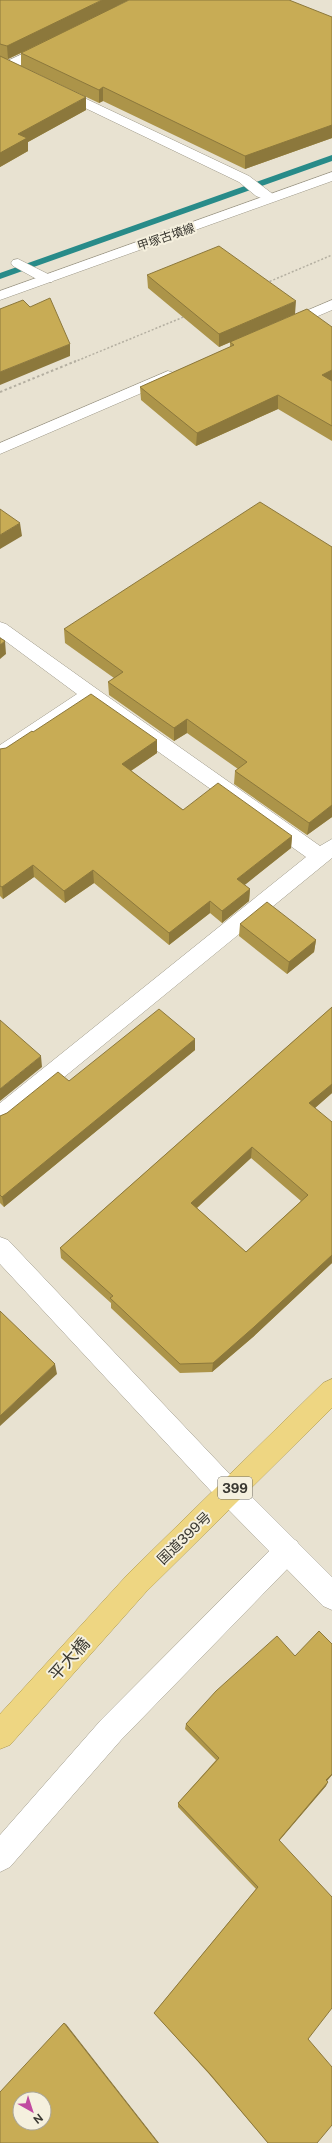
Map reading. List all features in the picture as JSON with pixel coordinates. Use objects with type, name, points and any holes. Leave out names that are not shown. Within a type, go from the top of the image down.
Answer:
[{"type":"highway","name":"国道399号","points":[[137,1583],[332,1391]]},
{"type":"highway","name":"平大橋","points":[[0,1735],[137,1583]]},
{"type":"street","points":[[4,64],[57,42]]},
{"type":"street","points":[[4,64],[22,73]]},
{"type":"street","points":[[44,83],[244,179],[266,196]]},
{"type":"street","name":"甲塚古墳線","points":[[0,296],[47,280],[266,196],[332,176]]},
{"type":"street","points":[[18,263],[47,280]]},
{"type":"street","points":[[274,330],[332,305]]},
{"type":"street","points":[[0,449],[180,371]]},
{"type":"street","points":[[0,628],[90,694],[326,852],[0,1116]]},
{"type":"street","points":[[0,754],[90,694]]},
{"type":"street","points":[[0,1248],[230,1493],[288,1550],[332,1597]]},
{"type":"street","points":[[0,1857],[111,1730],[288,1550]]},
{"type":"path","points":[[260,285],[332,255]]},
{"type":"path","points":[[0,392],[187,315]]},
{"type":"building","points":[[0,0],[102,0],[7,46],[0,44]]},
{"type":"building","points":[[129,0],[289,0],[332,17],[332,125],[245,156],[103,87],[99,90],[21,53]]},
{"type":"building","points":[[0,56],[86,97],[18,134],[27,138],[0,153]]},
{"type":"building","points":[[219,246],[296,301],[219,334],[147,275]]},
{"type":"building","points":[[50,298],[70,344],[0,372],[0,309],[23,300],[30,307]]},
{"type":"building","points":[[307,309],[332,327],[332,370],[322,375],[332,381],[332,426],[278,395],[197,433],[140,387],[234,345],[230,342]]},
{"type":"building","points":[[260,502],[332,547],[332,805],[309,823],[235,771],[247,762],[187,719],[174,728],[108,682],[123,672],[64,629]]},
{"type":"building","points":[[0,509],[20,523],[0,535]]},
{"type":"building","points":[[0,638],[5,641],[0,645]]},
{"type":"building","points":[[91,694],[157,740],[122,764],[183,810],[218,783],[292,836],[237,879],[250,889],[222,911],[210,901],[169,933],[93,870],[64,891],[33,865],[2,887],[0,886],[0,749],[6,748],[32,731],[33,732]]},
{"type":"building","points":[[267,902],[316,940],[289,962],[240,924]]},
{"type":"building","points":[[332,1007],[332,1084],[309,1103],[332,1122],[332,1255],[254,1327],[213,1363],[180,1364],[110,1298],[113,1296],[60,1248]],"holes":[[[252,1147],[308,1195],[246,1252],[191,1203]]]},
{"type":"building","points":[[159,1009],[195,1039],[2,1197],[0,1195],[0,1116],[7,1113],[58,1072],[69,1081]]},
{"type":"building","points":[[0,1020],[41,1056],[0,1089]]},
{"type":"building","points":[[0,1311],[55,1364],[0,1416]]},
{"type":"building","points":[[319,1631],[332,1644],[332,1774],[326,1780],[328,1782],[279,1840],[332,1897],[332,2008],[308,2039],[332,2067],[332,2125],[317,2143],[268,2143],[210,2074],[154,2013],[258,1887],[178,1803],[219,1758],[186,1724],[216,1691],[277,1636],[295,1656]]},
{"type":"building","points":[[64,2023],[158,2143],[0,2143],[0,2092]]},
{"type":"waterway","points":[[0,276],[332,158]]}]
